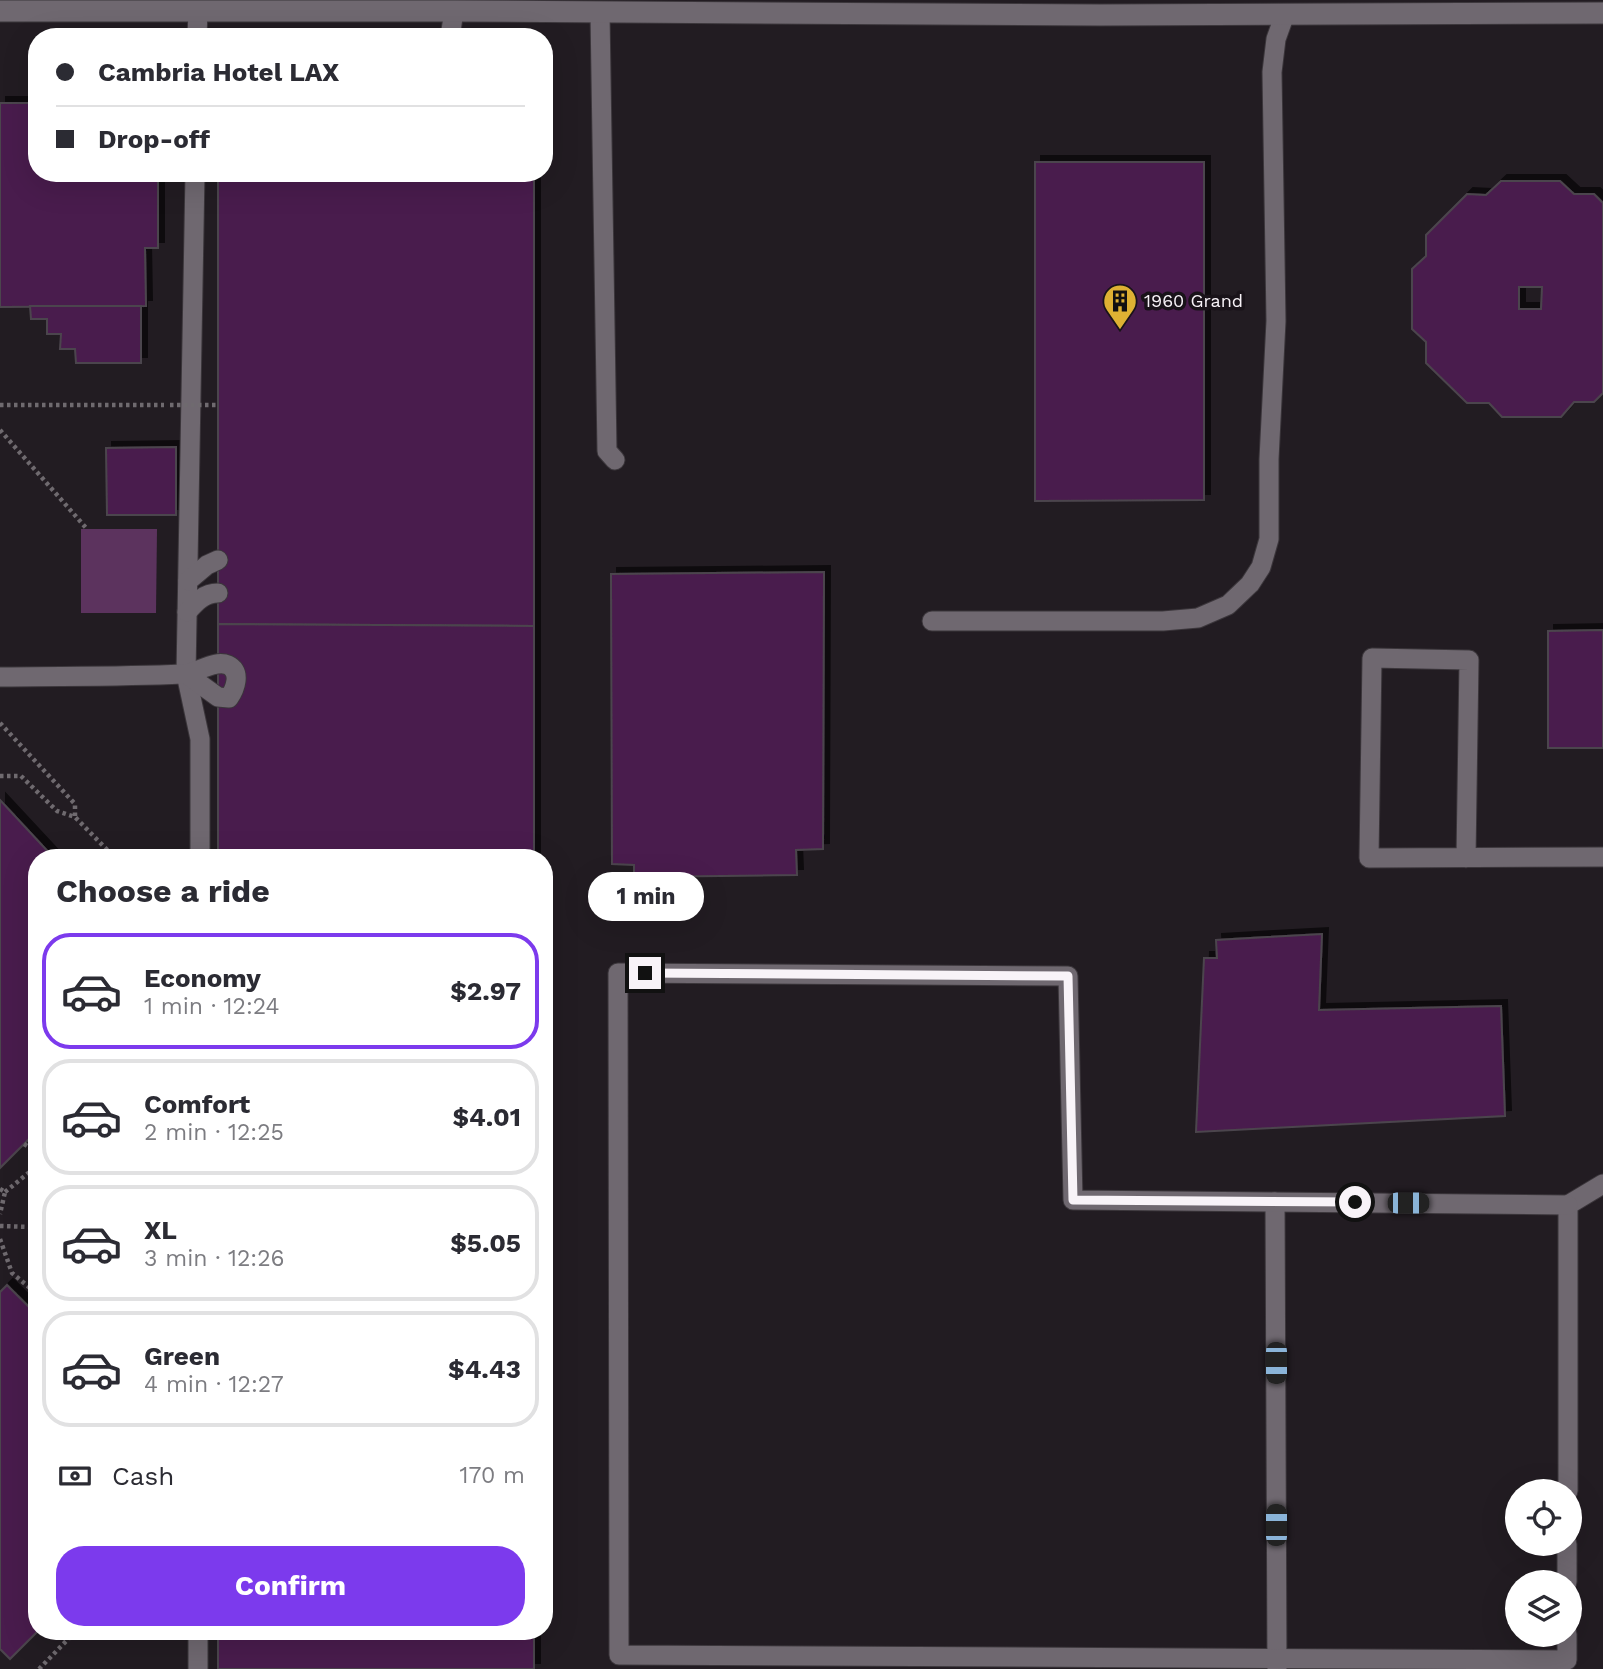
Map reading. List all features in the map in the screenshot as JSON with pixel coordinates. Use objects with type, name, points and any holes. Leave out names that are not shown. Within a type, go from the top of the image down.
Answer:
[{"type":"street","points":[[0,11],[198,11],[454,5],[600,13],[1285,7],[1603,13]]},
{"type":"lane","points":[[451,28],[454,5]]},
{"type":"lane","points":[[932,621],[1163,621],[1198,618],[1228,605],[1250,584],[1261,567],[1269,539],[1269,459],[1276,321],[1272,72],[1276,39],[1285,7]]},
{"type":"lane","points":[[197,28],[198,11]]},
{"type":"lane","points":[[600,13],[607,451],[615,460]]},
{"type":"lane","points":[[195,182],[186,674],[200,739],[200,849]]},
{"type":"lane","points":[[188,581],[207,565],[218,560]]},
{"type":"lane","points":[[187,612],[199,599],[210,593],[218,593]]},
{"type":"lane","points":[[1466,858],[1469,660],[1372,658],[1369,858],[1466,858],[1603,857]]},
{"type":"lane","points":[[0,677],[186,674]]},
{"type":"lane","points":[[1567,1647],[1567,1660],[1277,1664],[619,1655],[618,973],[1068,976],[1073,1200],[1568,1205],[1603,1184]]},
{"type":"lane","points":[[1275,1202],[1277,1664]]},
{"type":"lane","points":[[1568,1205],[1568,1479]]},
{"type":"lane","points":[[198,1640],[198,1669]]},
{"type":"path","points":[[0,405],[218,405]]},
{"type":"path","points":[[0,430],[87,529]]},
{"type":"path","points":[[0,723],[75,804],[75,817]]},
{"type":"path","points":[[0,776],[21,776],[57,811],[75,817],[107,849]]},
{"type":"path","points":[[24,1144],[28,1146]]},
{"type":"path","points":[[0,1214],[2,1191],[28,1172]]},
{"type":"path","points":[[0,1226],[28,1227]]},
{"type":"path","points":[[0,1239],[12,1273],[28,1286]]},
{"type":"path","points":[[39,1669],[67,1640]]},
{"type":"shaded area","points":[[81,529],[157,529],[156,613],[81,613]]},
{"type":"building","points":[[0,103],[28,103],[28,182],[158,182],[158,248],[145,248],[146,306],[0,307]]},
{"type":"building","name":"1960 Grand","points":[[1035,162],[1204,162],[1204,500],[1035,501]]},
{"type":"building","points":[[1501,181],[1560,181],[1574,194],[1594,194],[1603,203],[1603,393],[1594,402],[1574,402],[1561,417],[1502,417],[1489,403],[1467,403],[1426,363],[1426,342],[1412,329],[1412,269],[1426,256],[1426,235],[1467,194],[1486,195]],"holes":[[[1519,287],[1542,287],[1541,309],[1519,309]]]},
{"type":"building","points":[[218,182],[534,182],[534,626],[218,624]]},
{"type":"building","points":[[30,306],[141,306],[141,363],[76,363],[75,349],[60,349],[61,334],[47,334],[47,319],[31,319]]},
{"type":"building","points":[[176,447],[176,515],[107,515],[106,448]]},
{"type":"building","points":[[824,572],[823,849],[796,850],[797,875],[634,877],[634,865],[612,864],[611,574]]},
{"type":"building","points":[[218,624],[534,626],[534,849],[218,849]]},
{"type":"building","points":[[1603,630],[1603,748],[1548,748],[1548,631]]},
{"type":"building","points":[[0,800],[46,849],[28,849],[28,1140],[0,1168]]},
{"type":"building","points":[[1322,934],[1319,1010],[1501,1006],[1505,1116],[1196,1132],[1204,958],[1217,958],[1216,940]]},
{"type":"building","points":[[7,1285],[28,1306],[29,1640],[10,1659],[0,1649],[0,1292]]},
{"type":"building","points":[[218,1640],[534,1640],[534,1669],[218,1669]]},
{"type":"place","name":"1960 Grand","points":[[1120,331]]},
{"type":"route","points":[[645,973],[1068,976],[1073,1200],[1355,1202]]}]
